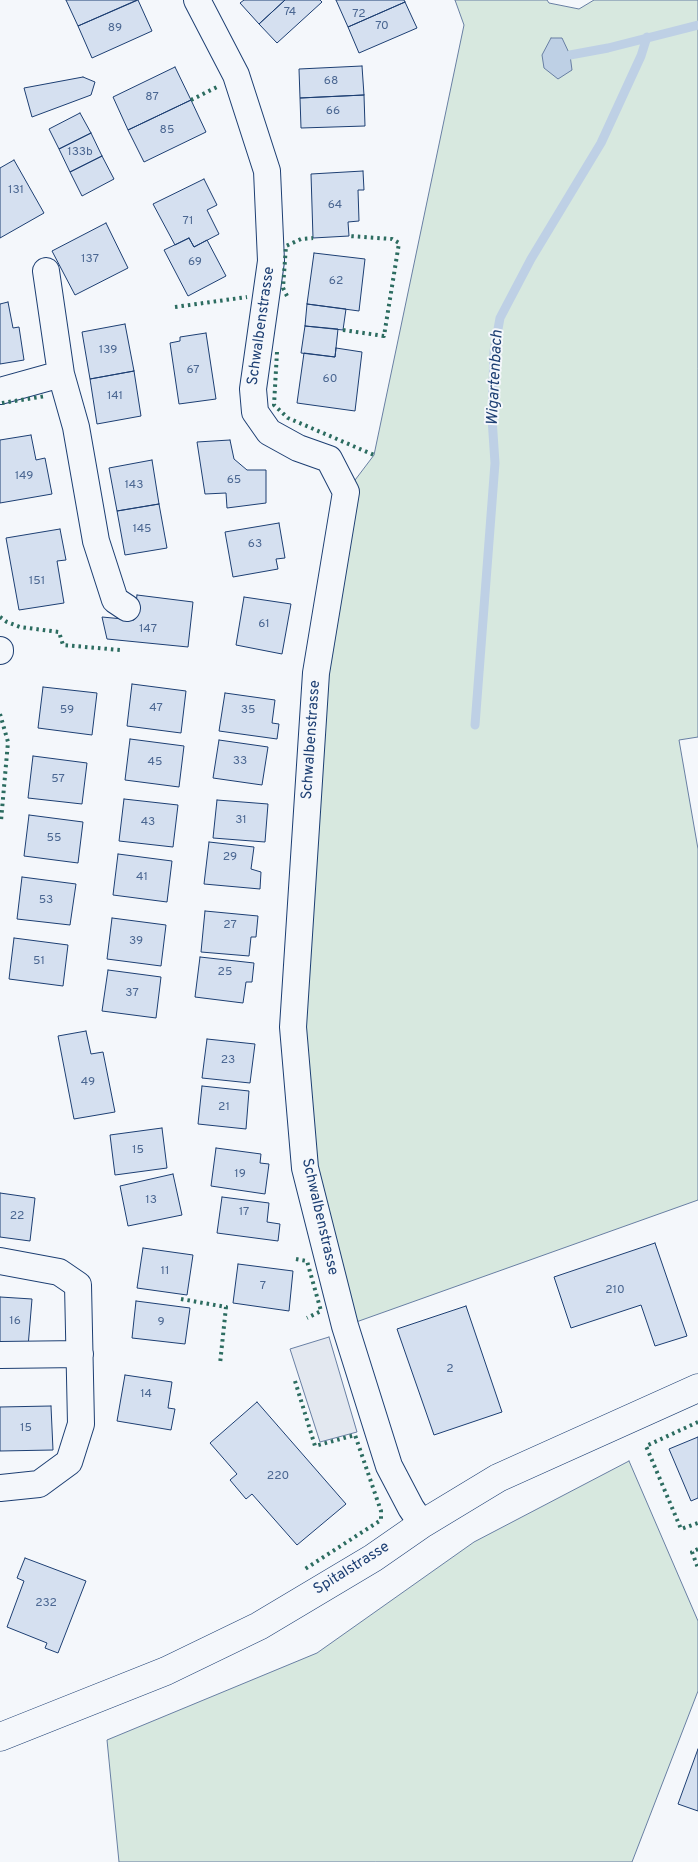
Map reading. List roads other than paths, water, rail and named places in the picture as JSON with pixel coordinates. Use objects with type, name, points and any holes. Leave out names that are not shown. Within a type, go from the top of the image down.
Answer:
[{"type":"street","name":"Schwalbenstrasse","points":[[197,0],[236,75],[267,171],[271,261],[253,389],[255,412],[269,432],[298,448],[329,458],[346,492],[316,674],[294,1027],[305,1168],[345,1326],[389,1466],[411,1508],[422,1524]]},
{"type":"street","points":[[46,271],[61,374],[76,427],[96,540],[115,600],[127,608]]},
{"type":"street","points":[[0,391],[61,374]]},
{"type":"street","points":[[0,1261],[59,1272],[78,1285],[81,1424],[69,1462],[39,1484],[0,1488]]},
{"type":"street","points":[[0,1355],[80,1354]]},
{"type":"street","name":"Spitalstrasse","points":[[0,1737],[166,1671],[259,1626],[373,1558],[422,1524],[498,1478],[698,1388]]},
{"type":"water","points":[[551,38],[562,38],[570,55],[572,70],[558,79],[544,68],[542,55]]},
{"type":"waterway","name":"Wigartenbach","points":[[570,55],[608,48],[698,25]]},
{"type":"waterway","name":"Wigartenbach","points":[[475,725],[495,463],[492,418],[494,351],[500,318],[531,259],[601,143],[641,56],[647,37]]}]
